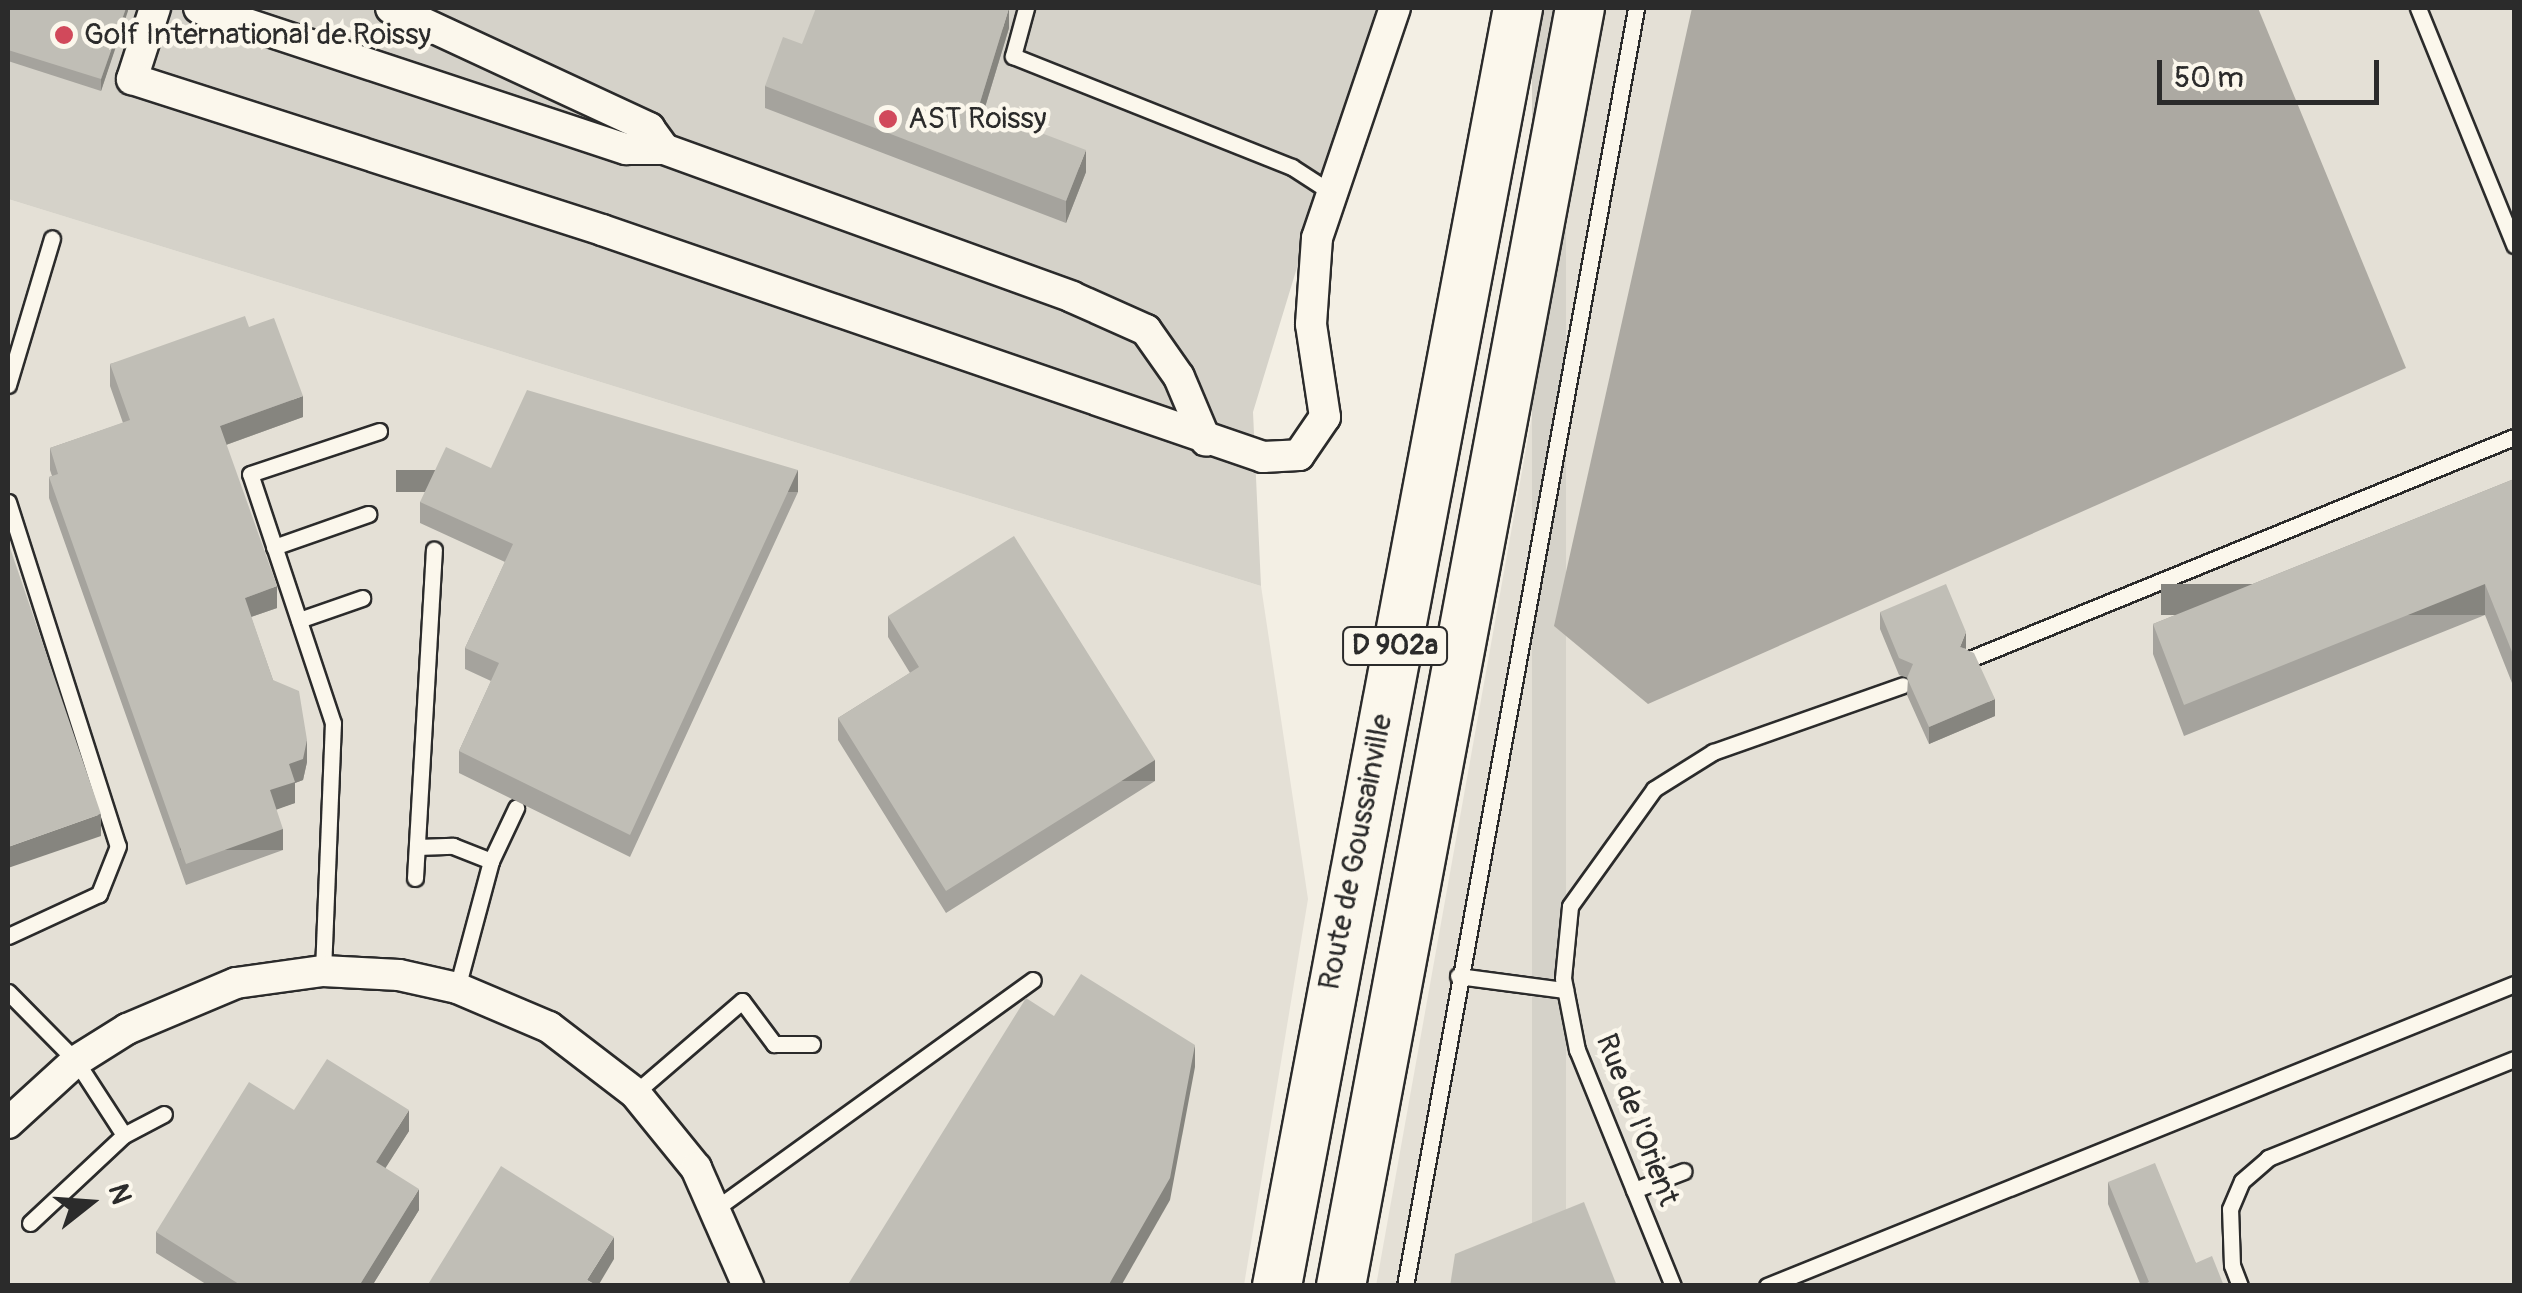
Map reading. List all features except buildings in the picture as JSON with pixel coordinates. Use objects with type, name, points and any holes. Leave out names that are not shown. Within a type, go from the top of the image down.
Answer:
[{"type":"main road","name":"Route de Goussainville","points":[[1277,1286],[1518,8]]},
{"type":"main road","name":"Route de Goussainville","points":[[1341,1286],[1580,8]]},
{"type":"street","points":[[155,8],[132,79],[602,230],[1206,441],[1264,457],[1299,454],[1325,417],[1311,324],[1318,238],[1395,8]]},
{"type":"street","points":[[199,8],[626,149],[664,150],[1146,330],[1179,377],[1206,441]]},
{"type":"street","points":[[391,8],[650,128],[664,150]]},
{"type":"street","points":[[8,1123],[76,1061],[160,1010],[236,983],[323,970],[400,976],[457,988],[549,1027],[635,1093],[670,1131],[718,1208],[748,1286]]},
{"type":"lane","points":[[1026,8],[1013,56],[1292,167],[1332,192]]},
{"type":"lane","points":[[1405,1286],[1636,8]]},
{"type":"lane","points":[[2418,8],[2514,246]]},
{"type":"lane","points":[[8,385],[52,238]]},
{"type":"lane","points":[[323,970],[333,724],[250,474],[379,431]]},
{"type":"lane","points":[[1970,659],[2514,438]]},
{"type":"lane","points":[[8,502],[118,846],[100,894],[8,936]]},
{"type":"lane","points":[[274,547],[368,514]]},
{"type":"lane","points":[[415,878],[434,550]]},
{"type":"lane","points":[[299,620],[362,598]]},
{"type":"lane","name":"Rue de l'Orient","points":[[1673,1286],[1577,1050],[1565,990],[1570,906],[1654,789],[1713,752],[1903,685]]},
{"type":"lane","points":[[457,988],[491,861],[516,808]]},
{"type":"lane","points":[[417,847],[452,846],[491,861]]},
{"type":"lane","points":[[1458,976],[1565,990]]},
{"type":"lane","points":[[718,1208],[1034,980]]},
{"type":"lane","points":[[1767,1286],[2514,984]]},
{"type":"lane","points":[[8,992],[76,1061],[124,1135]]},
{"type":"lane","points":[[635,1093],[742,1001],[774,1044],[812,1044]]},
{"type":"lane","points":[[2240,1286],[2232,1265],[2230,1209],[2242,1181],[2268,1158],[2514,1060]]},
{"type":"lane","points":[[30,1223],[124,1135],[164,1114]]},
{"type":"lane","points":[[1634,1190],[1684,1171]]},
{"type":"shaded area","points":[[8,8],[1376,8],[1253,412],[1261,586],[8,199]]},
{"type":"shaded area","points":[[1532,8],[1566,8],[1566,1286],[1532,1286]]},
{"type":"shaded area","points":[[1605,8],[2514,8],[2514,1285],[1376,1286]]},
{"type":"shaded area","points":[[1692,8],[2258,8],[2406,368],[1648,704],[1554,626]]},
{"type":"shaded area","points":[[8,199],[1261,586],[1308,899],[1244,1285],[8,1285]]},
{"type":"place","name":"Golf International de Roissy","points":[[64,35]]},
{"type":"place","name":"AST Roissy","points":[[888,119]]}]
